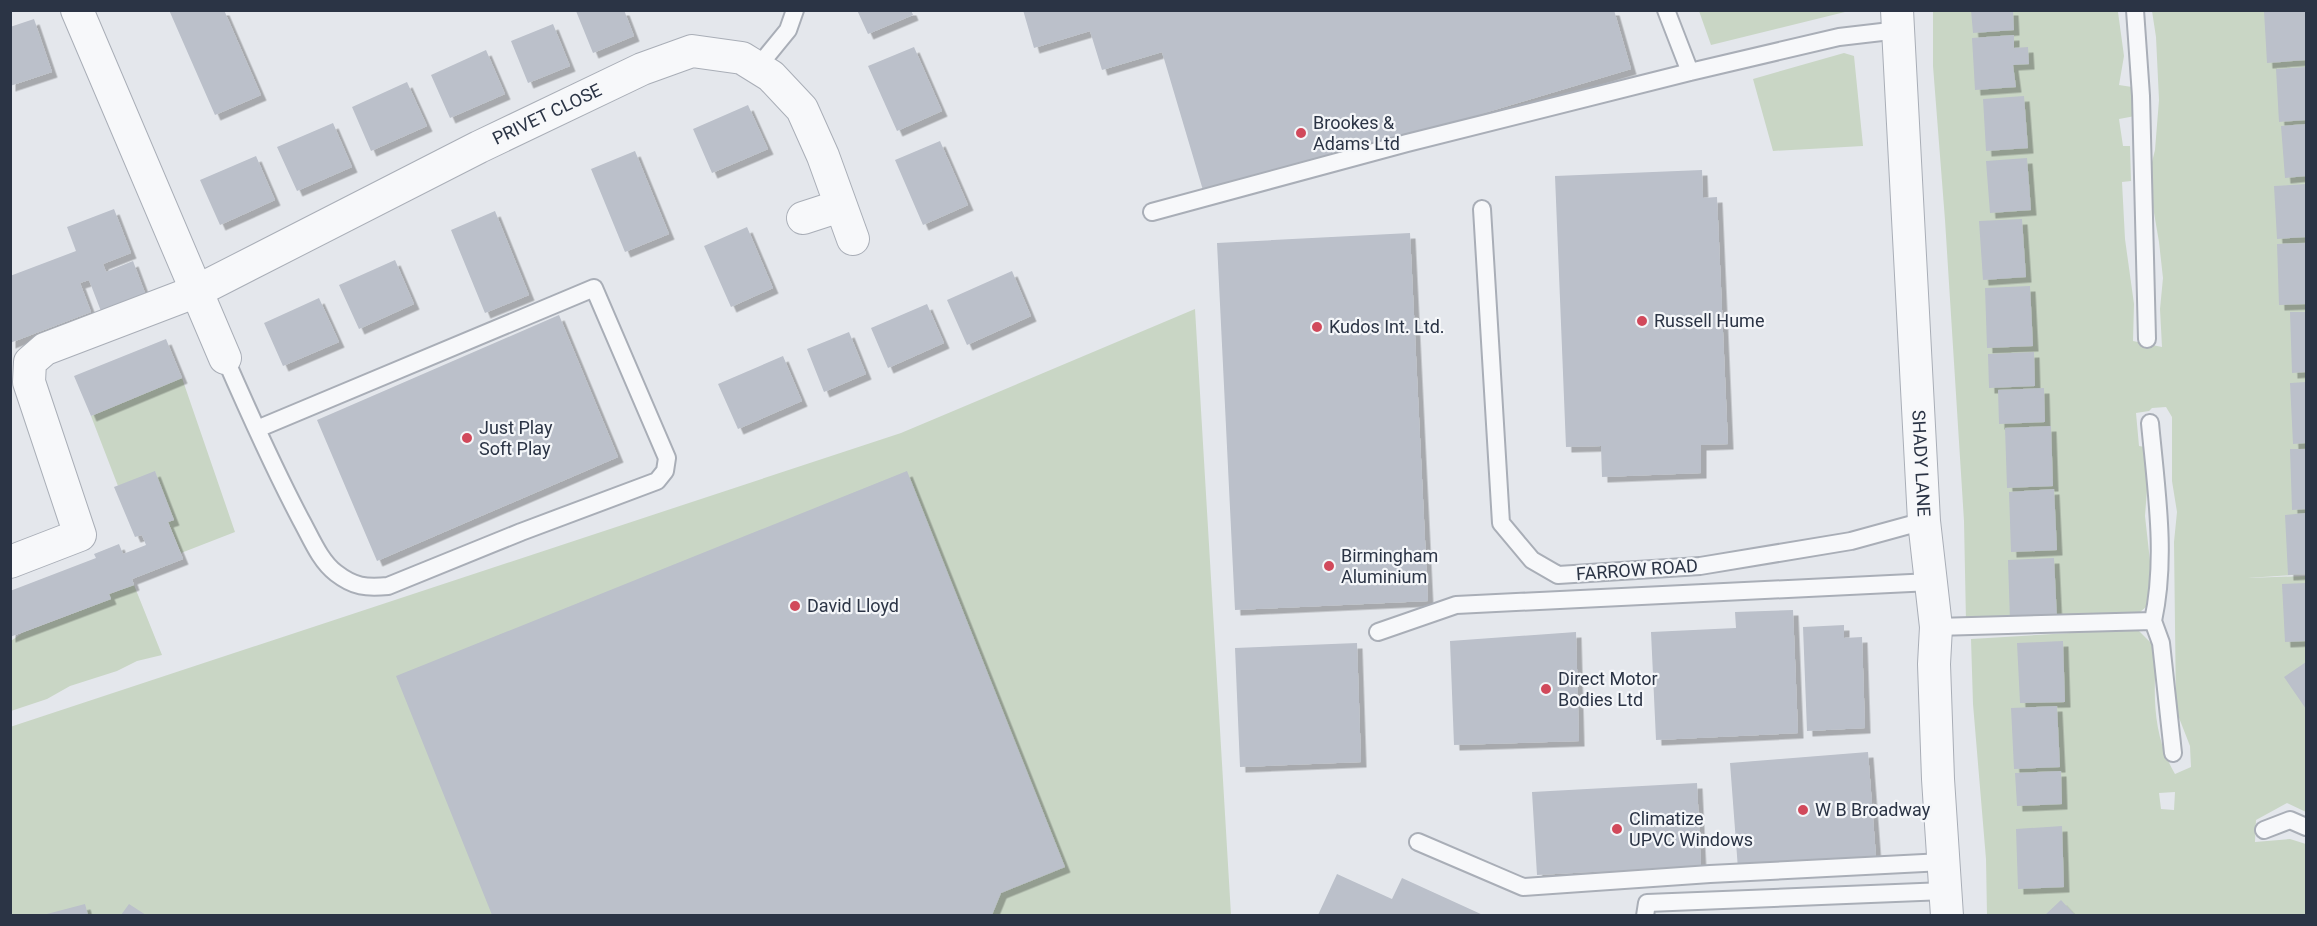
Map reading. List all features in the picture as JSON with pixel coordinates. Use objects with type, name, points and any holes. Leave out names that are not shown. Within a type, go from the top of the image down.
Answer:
[{"type":"street","points":[[77,10],[225,358]]},
{"type":"street","name":"SHADY LANE","points":[[1898,20],[1924,521],[1936,627],[1934,664],[1945,889]]},
{"type":"street","name":"PRIVET CLOSE","points":[[20,378],[30,362],[45,349],[197,291],[479,147],[642,69],[692,51],[742,58],[771,76],[802,108],[823,156],[853,239]]},
{"type":"street","points":[[803,218],[840,206]]},
{"type":"street","points":[[10,562],[80,535],[20,378]]},
{"type":"lane","points":[[757,68],[788,30],[795,10]]},
{"type":"lane","points":[[1666,10],[1689,72]]},
{"type":"lane","points":[[2135,10],[2141,96],[2147,339]]},
{"type":"lane","points":[[1152,212],[1407,143],[1839,37],[1898,20]]},
{"type":"lane","name":"FARROW ROAD","points":[[1482,209],[1501,523],[1532,560],[1558,575],[1700,566],[1851,541],[1924,521]]},
{"type":"lane","points":[[225,358],[279,478],[322,558],[334,572],[347,581],[364,588],[388,586],[521,532],[657,481],[665,471],[667,458],[594,288],[257,429]]},
{"type":"lane","points":[[2150,423],[2158,512],[2158,596],[2153,621],[2161,643],[2173,753]]},
{"type":"lane","points":[[1378,632],[1456,605],[1931,582]]},
{"type":"lane","points":[[1936,627],[2153,621]]},
{"type":"lane","points":[[2264,830],[2290,820],[2307,827]]},
{"type":"lane","points":[[1418,842],[1523,887],[1945,889]]},
{"type":"lane","points":[[1646,915],[1647,903],[1945,889]]},
{"type":"green space","points":[[1699,10],[1849,11],[1711,45]]},
{"type":"green space","points":[[1933,11],[2121,11],[2118,12],[2124,56],[2119,85],[2132,87],[2135,116],[2119,119],[2123,146],[2130,146],[2131,181],[2122,182],[2125,239],[2134,304],[2133,341],[2162,347],[2160,309],[2163,278],[2148,178],[2155,150],[2159,100],[2156,37],[2152,11],[2306,11],[2306,574],[2248,578],[2306,576],[2306,812],[2287,803],[2256,820],[2255,842],[2290,839],[2306,844],[2306,915],[1987,915],[1986,859],[1973,704],[1971,639],[2137,629],[2157,649],[2156,713],[2167,759],[2175,774],[2191,767],[2190,746],[2176,710],[2174,542],[2177,512],[2172,481],[2172,417],[2166,407],[2136,413],[2139,446],[2145,447],[2148,477],[2145,516],[2152,579],[2152,602],[2140,612],[2057,619],[1966,622],[1964,521],[1933,66]],"holes":[[[2175,792],[2174,810],[2161,809],[2159,793]]]},
{"type":"green space","points":[[1844,53],[1854,56],[1863,146],[1773,151],[1753,79]]},
{"type":"green space","name":"David Lloyd","points":[[1195,309],[1231,915],[11,915],[10,727],[901,433]]},
{"type":"green space","points":[[182,378],[235,532],[181,553],[168,522],[174,520],[155,472],[118,486],[91,416]]},
{"type":"green space","points":[[134,585],[162,655],[137,661],[117,671],[70,686],[47,699],[11,711],[11,641],[22,633],[111,599],[109,594]]},
{"type":"building","points":[[169,10],[224,10],[261,95],[215,115]]},
{"type":"building","points":[[624,10],[634,36],[593,53],[576,11]]},
{"type":"building","points":[[857,10],[911,10],[913,15],[868,34]]},
{"type":"building","name":"Brookes & Adams Ltd","points":[[1023,10],[1614,10],[1631,69],[1205,197],[1162,52],[1102,70],[1090,31],[1034,48]]},
{"type":"building","points":[[1971,10],[2013,10],[2014,30],[1973,33]]},
{"type":"building","points":[[2305,10],[2306,60],[2267,63],[2264,11]]},
{"type":"building","points":[[34,19],[52,72],[10,86],[10,27]]},
{"type":"building","points":[[553,24],[570,66],[528,83],[511,41]]},
{"type":"building","points":[[2014,35],[2014,48],[2028,47],[2029,64],[2013,65],[2016,87],[1975,90],[1972,38]]},
{"type":"building","points":[[914,47],[942,111],[897,131],[868,66]]},
{"type":"building","points":[[486,50],[505,94],[450,118],[431,75]]},
{"type":"building","points":[[2306,67],[2306,120],[2279,122],[2276,69]]},
{"type":"building","points":[[407,82],[427,126],[371,151],[352,107]]},
{"type":"building","points":[[2024,96],[2028,148],[1986,151],[1983,99]]},
{"type":"building","points":[[748,105],[768,149],[712,173],[693,129]]},
{"type":"building","points":[[333,123],[352,167],[297,191],[277,147]]},
{"type":"building","points":[[2306,124],[2306,176],[2285,178],[2281,126]]},
{"type":"building","points":[[940,141],[968,205],[923,225],[895,160]]},
{"type":"building","points":[[635,151],[669,234],[625,252],[591,169]]},
{"type":"building","points":[[256,156],[275,200],[220,225],[200,180]]},
{"type":"building","points":[[2027,158],[2031,210],[1990,213],[1986,161]]},
{"type":"building","name":"Russell Hume","points":[[1702,170],[1703,198],[1717,197],[1728,444],[1701,445],[1701,473],[1602,477],[1601,446],[1566,447],[1555,176]]},
{"type":"building","points":[[2306,184],[2306,237],[2277,239],[2274,186]]},
{"type":"building","points":[[114,209],[131,253],[103,264],[106,272],[133,261],[148,301],[104,319],[89,280],[80,283],[91,312],[10,343],[10,276],[76,251],[67,227]]},
{"type":"building","points":[[495,211],[529,295],[485,313],[451,230]]},
{"type":"building","points":[[2022,219],[2026,277],[1983,280],[1979,221]]},
{"type":"building","points":[[747,227],[773,288],[731,307],[704,246]]},
{"type":"building","points":[[1410,233],[1428,601],[1235,610],[1217,243]]},
{"type":"building","points":[[2306,243],[2306,304],[2279,305],[2277,244]]},
{"type":"building","points":[[395,260],[414,304],[359,329],[339,285]]},
{"type":"building","points":[[1012,271],[1031,316],[967,345],[947,300]]},
{"type":"building","points":[[2030,286],[2033,346],[1987,348],[1985,288]]},
{"type":"building","points":[[319,298],[339,342],[283,366],[264,323]]},
{"type":"building","points":[[927,304],[944,343],[888,368],[871,328]]},
{"type":"building","points":[[2290,312],[2306,312],[2306,372],[2292,373]]},
{"type":"building","name":"Just Play Soft Play","points":[[559,315],[618,457],[377,561],[317,420]]},
{"type":"building","points":[[849,332],[866,374],[824,392],[807,349]]},
{"type":"building","points":[[166,339],[182,378],[91,416],[74,376]]},
{"type":"building","points":[[2034,352],[2035,386],[1989,388],[1988,354]]},
{"type":"building","points":[[783,356],[802,401],[738,429],[718,384]]},
{"type":"building","points":[[2306,382],[2306,443],[2293,444],[2290,383]]},
{"type":"building","points":[[2044,388],[2045,422],[1999,424],[1998,390]]},
{"type":"building","points":[[2051,426],[2053,486],[2007,488],[2005,428]]},
{"type":"building","points":[[2290,449],[2306,449],[2306,509],[2292,510]]},
{"type":"building","points":[[155,471],[174,520],[168,522],[183,559],[132,579],[134,585],[109,594],[111,599],[10,637],[10,591],[96,558],[94,554],[119,544],[123,554],[146,545],[142,535],[135,537],[114,487]]},
{"type":"building","points":[[907,471],[1065,867],[1001,893],[992,915],[492,915],[396,676]]},
{"type":"building","points":[[2054,489],[2057,550],[2011,552],[2009,492]]},
{"type":"building","points":[[2306,513],[2306,574],[2288,575],[2285,515]]},
{"type":"building","points":[[2054,558],[2057,619],[2010,621],[2008,560]]},
{"type":"building","points":[[2306,583],[2306,641],[2285,642],[2282,584]]},
{"type":"building","points":[[1793,610],[1798,733],[1656,740],[1651,632],[1736,628],[1735,612]]},
{"type":"building","points":[[1844,625],[1844,638],[1862,637],[1865,728],[1807,731],[1803,627]]},
{"type":"building","points":[[1576,632],[1579,741],[1454,745],[1450,641]]},
{"type":"building","points":[[2063,641],[2065,702],[2020,703],[2017,643]]},
{"type":"building","points":[[1357,643],[1361,762],[1240,767],[1235,648]]},
{"type":"building","points":[[2306,662],[2306,709],[2284,677]]},
{"type":"building","points":[[2057,706],[2060,767],[2014,769],[2011,708]]},
{"type":"building","name":"W B Broadway","points":[[1868,752],[1876,857],[1738,869],[1730,763]]},
{"type":"building","points":[[2061,771],[2062,804],[2017,806],[2015,773]]},
{"type":"building","name":"Climatize UPVC Windows","points":[[1697,783],[1701,866],[1537,875],[1532,792]]},
{"type":"building","points":[[2062,826],[2064,887],[2018,889],[2016,829]]},
{"type":"building","points":[[1337,874],[1392,899],[1402,878],[1483,915],[1318,915]]},
{"type":"building","points":[[2061,900],[2075,915],[2045,915]]},
{"type":"building","points":[[85,904],[88,915],[43,915]]},
{"type":"building","points":[[129,904],[146,915],[121,915]]},
{"type":"place","name":"Brookes & Adams Ltd","points":[[1301,133]]},
{"type":"place","name":"Russell Hume","points":[[1642,321]]},
{"type":"place","name":"Kudos Int. Ltd.","points":[[1317,327]]},
{"type":"place","name":"Just Play Soft Play","points":[[467,438]]},
{"type":"place","name":"Birmingham Aluminium","points":[[1329,566]]},
{"type":"place","name":"David Lloyd","points":[[795,606]]},
{"type":"place","name":"Direct Motor Bodies Ltd","points":[[1546,689]]},
{"type":"place","name":"W B Broadway","points":[[1803,810]]},
{"type":"place","name":"Climatize UPVC Windows","points":[[1617,829]]}]
